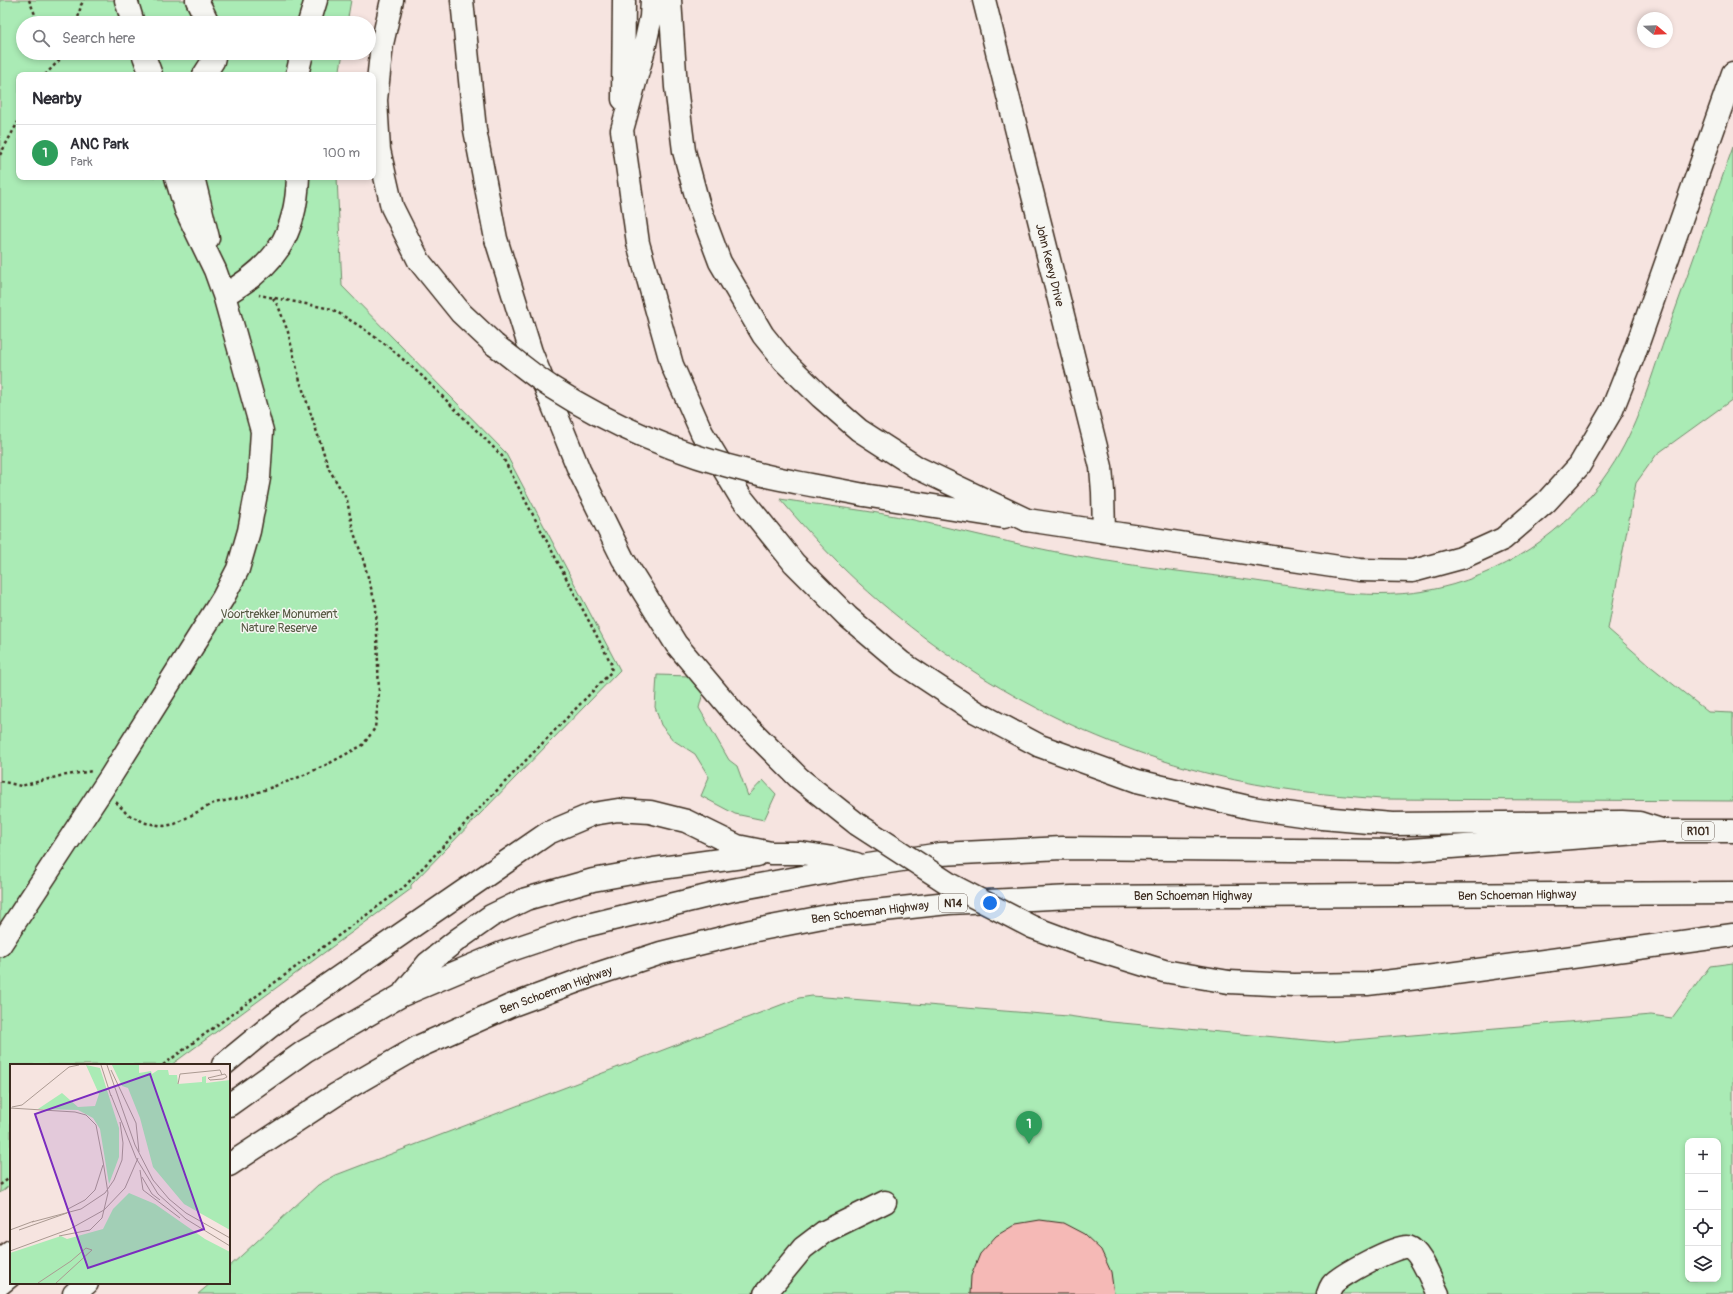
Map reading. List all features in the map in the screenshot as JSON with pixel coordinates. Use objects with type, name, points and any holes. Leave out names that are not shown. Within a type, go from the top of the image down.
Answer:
[{"type":"main road","points":[[126,0],[131,16]]},
{"type":"main road","points":[[198,0],[205,16]]},
{"type":"main road","points":[[311,16],[316,0]]},
{"type":"main road","points":[[392,0],[382,44],[376,100],[379,150],[392,207],[418,261],[461,313],[496,345],[550,387],[591,410],[645,437],[693,455],[751,472],[864,495],[1359,570],[1413,571],[1461,558],[1503,539],[1546,502],[1579,466],[1612,410],[1638,342],[1733,73]]},
{"type":"main road","points":[[462,0],[475,130],[496,239],[531,352],[579,470],[623,559],[676,644],[734,714],[799,778],[857,824],[951,886],[1032,927],[1083,946],[1164,971],[1229,982],[1294,985],[1366,984],[1733,935]]},
{"type":"main road","points":[[624,0],[622,130],[638,243],[672,365],[702,433],[740,496],[794,564],[848,617],[902,663],[976,712],[1040,746],[1137,781],[1252,808],[1322,818],[1392,824],[1622,822],[1639,823],[1664,831]]},
{"type":"main road","points":[[622,130],[630,107],[644,49],[651,18],[652,0]]},
{"type":"main road","points":[[670,0],[680,122],[684,151],[698,204],[720,262],[764,335],[784,361],[821,397],[859,430],[918,468],[1027,520]]},
{"type":"main road","name":"John Keevy Drive","points":[[984,0],[1101,468],[1104,532]]},
{"type":"main road","points":[[146,60],[150,72]]},
{"type":"main road","points":[[206,72],[213,60]]},
{"type":"main road","points":[[298,72],[300,60]]},
{"type":"main road","points":[[0,945],[107,783],[223,598],[238,569],[249,531],[259,478],[262,431],[224,295],[215,270],[186,210],[177,180]]},
{"type":"main road","points":[[195,180],[215,270]]},
{"type":"main road","points":[[224,295],[247,282],[269,261],[280,247],[291,226],[296,204],[298,180]]},
{"type":"main road","points":[[224,1064],[294,1008],[498,866],[548,833],[594,814],[618,810],[650,812],[669,816],[686,821],[737,846],[771,853]]},
{"type":"main road","points":[[230,1104],[305,1051],[402,995],[502,952],[576,928],[732,890],[862,866],[941,854],[1062,848],[1398,851],[1664,831]]},
{"type":"main road","name":"R101","points":[[1664,831],[1733,831]]},
{"type":"main road","points":[[402,995],[428,964],[457,940],[491,916],[526,899],[593,880],[654,869],[771,853],[801,853],[833,858],[862,866]]},
{"type":"main road","name":"Ben Schoeman Highway","points":[[230,1163],[337,1094],[420,1046],[510,1006],[594,975],[661,953],[751,931],[828,916],[948,903],[1072,897],[1733,893]]},
{"type":"main road","points":[[765,1294],[803,1248],[819,1236],[885,1202]]},
{"type":"main road","points":[[1328,1294],[1332,1285],[1357,1267],[1399,1248],[1408,1247],[1415,1252],[1421,1260],[1438,1294]]},
{"type":"main road","points":[[0,1260],[10,1252]]},
{"type":"main road","points":[[0,1284],[10,1276]]},
{"type":"main road","points":[[74,1294],[86,1284]]},
{"type":"path","points":[[28,0],[36,16]]},
{"type":"path","points":[[79,16],[84,0]]},
{"type":"path","points":[[49,72],[60,60]]},
{"type":"path","points":[[0,155],[16,126]]},
{"type":"path","points":[[164,1064],[403,888],[611,672],[612,665],[502,456],[422,376],[389,347],[361,326],[332,309],[254,294],[247,282]]},
{"type":"path","points":[[0,781],[21,786],[60,776],[102,769],[107,783],[127,814],[146,823],[164,826],[175,824],[214,803],[245,797],[298,778],[363,745],[375,728],[379,693],[376,606],[353,530],[347,500],[329,469],[300,381],[288,332],[279,308],[273,298]]},
{"type":"path","points":[[0,1185],[10,1178]]},
{"type":"green space","name":"Voortrekker Monument Nature Reserve","points":[[0,0],[351,0],[348,16],[16,16],[16,60],[342,60],[340,72],[16,72],[16,180],[337,180],[342,286],[505,452],[620,670],[411,885],[411,889],[172,1064],[10,1064],[10,1185],[0,1193]]},
{"type":"green space","points":[[1733,147],[1733,399],[1657,454],[1636,483],[1608,629],[1649,665],[1708,712],[1733,713],[1733,801],[1382,799],[1340,796],[1277,788],[1235,780],[1162,760],[1110,742],[1061,720],[1012,695],[966,666],[921,635],[879,601],[831,556],[780,499],[897,517],[1077,556],[1153,568],[1333,592],[1356,594],[1402,594],[1453,585],[1480,575],[1530,549],[1553,532],[1574,513],[1593,492],[1610,469],[1628,438],[1642,405]]},
{"type":"green space","points":[[657,675],[690,676],[705,685],[699,708],[729,760],[737,766],[748,796],[763,780],[776,794],[764,820],[735,814],[701,796],[709,777],[695,754],[673,740],[661,725],[655,707]]},
{"type":"green space","points":[[1733,963],[1733,1294],[198,1294],[210,1284],[230,1284],[230,1266],[318,1185],[336,1175],[799,998],[812,996],[1068,1016],[1111,1022],[1329,1042],[1651,1015],[1672,1018],[1710,966]]},
{"type":"building","points":[[1040,1220],[1063,1223],[1084,1234],[1101,1250],[1111,1272],[1114,1294],[970,1294],[971,1276],[980,1254],[996,1236],[1016,1224]]},
{"type":"place","name":"ANC Park","points":[[1029,1144]]}]
